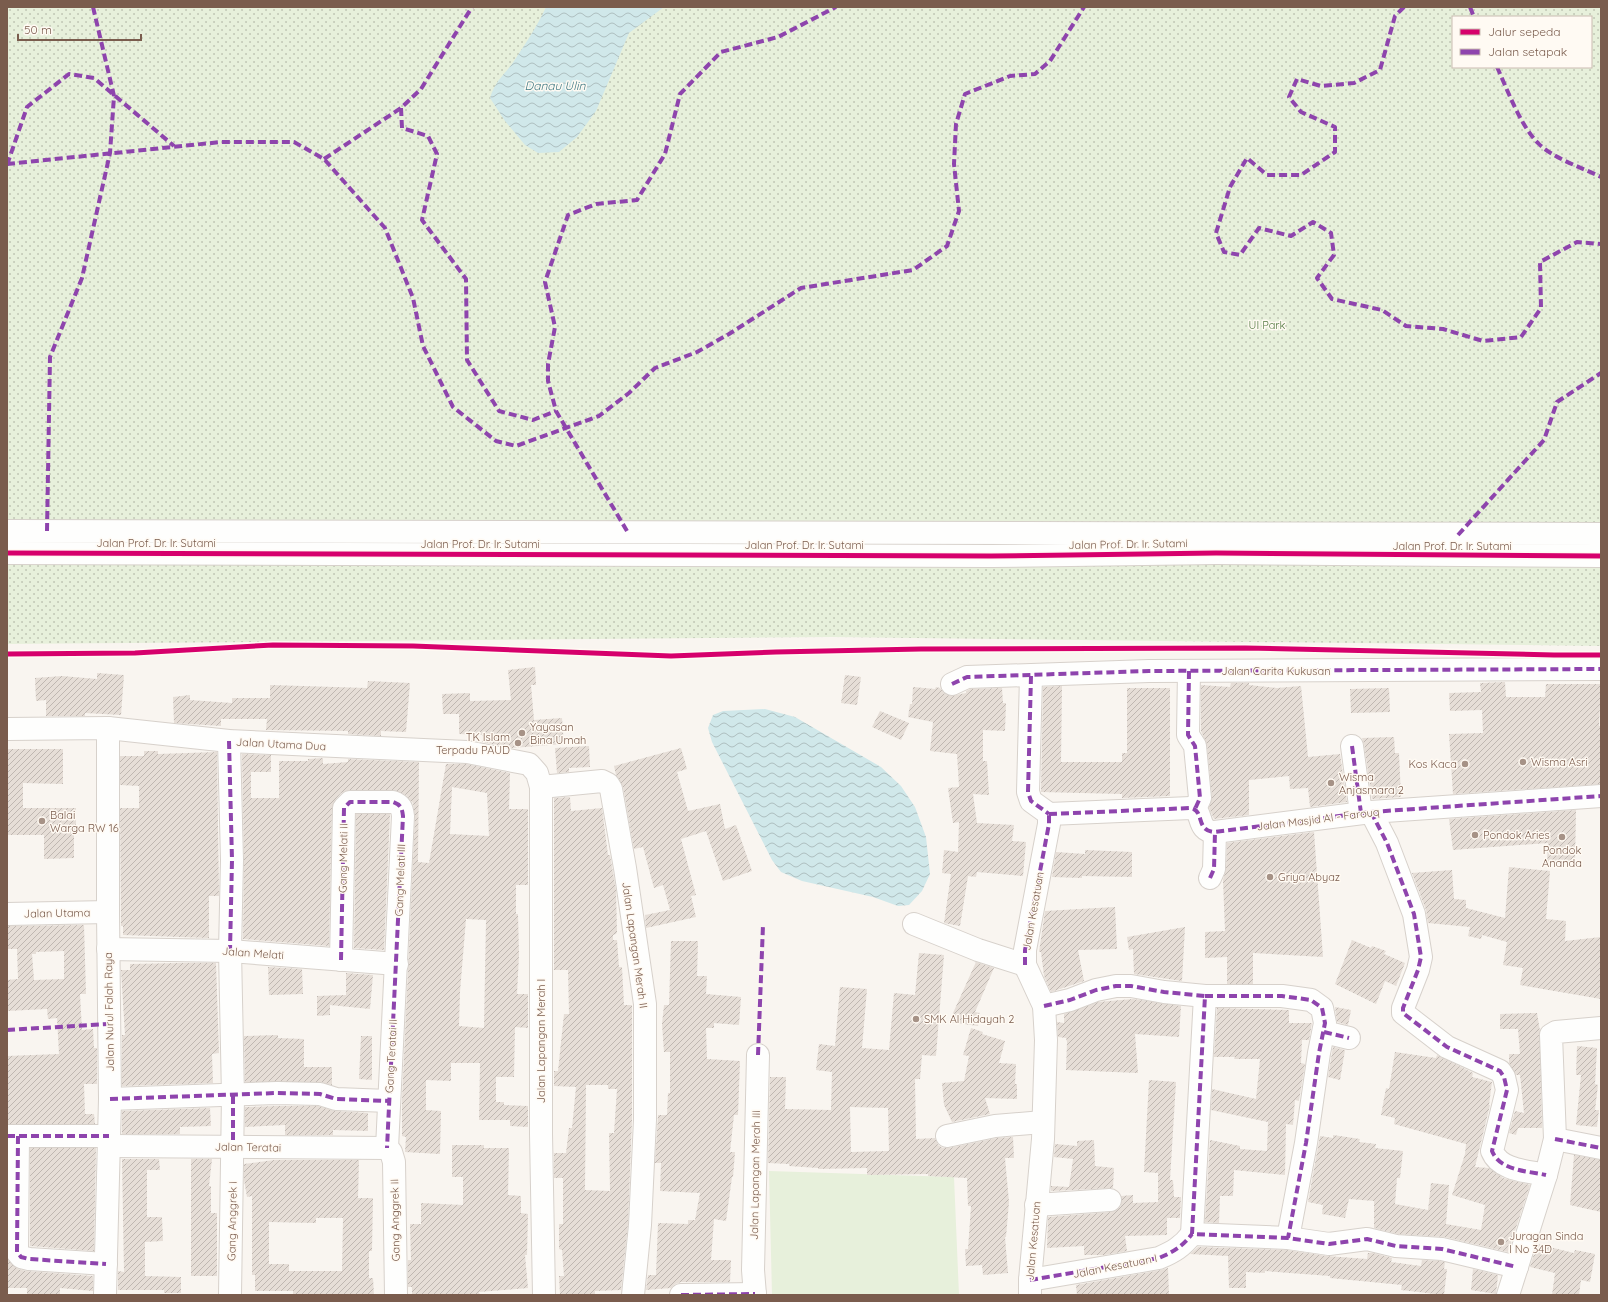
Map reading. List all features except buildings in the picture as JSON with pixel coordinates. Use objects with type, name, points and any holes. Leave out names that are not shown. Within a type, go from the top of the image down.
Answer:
[{"type":"street","name":"Jalan Prof. Dr. Ir. Sutami","points":[[7,531],[1601,534]]},
{"type":"street","name":"Jalan Prof. Dr. Ir. Sutami","points":[[7,553],[991,556],[1216,553],[1601,556]]},
{"type":"street","name":"Jalan Carita Kukusan","points":[[952,684],[967,677],[1189,671],[1601,669]]},
{"type":"street","points":[[1189,671],[1188,735],[1195,746],[1200,798],[1195,809]]},
{"type":"street","points":[[1031,676],[1028,792],[1032,801],[1049,814],[1195,809]]},
{"type":"street","name":"Jalan Utama Dua","points":[[7,729],[108,728],[229,741],[467,752],[529,764],[536,773],[541,786]]},
{"type":"street","name":"Jalan Nurul Falah Raya","points":[[105,1295],[110,1099],[108,728]]},
{"type":"street","name":"Gang Anggrek I","points":[[229,741],[232,860],[230,951],[233,1096],[230,1295]]},
{"type":"street","points":[[1352,746],[1366,812],[1387,843],[1414,914],[1422,957],[1403,1008],[1403,1013],[1447,1047],[1500,1071],[1504,1077],[1507,1090],[1492,1151],[1495,1158],[1503,1165],[1546,1175]]},
{"type":"street","name":"Jalan Lapangan Merah II","points":[[541,786],[602,781],[608,784],[625,868],[645,1004],[645,1120],[640,1225],[633,1295]]},
{"type":"street","name":"Jalan Lapangan Merah I","points":[[541,786],[541,1126],[544,1295]]},
{"type":"street","name":"Jalan Masjid Al - Farouq","points":[[1215,832],[1366,812],[1601,796]]},
{"type":"street","name":"Gang Melati II","points":[[341,960],[344,808],[350,802],[394,802]]},
{"type":"street","name":"Gang Melati III","points":[[394,802],[402,809],[403,816],[397,964]]},
{"type":"street","points":[[1195,809],[1204,828],[1208,832],[1215,832],[1214,869],[1210,878]]},
{"type":"street","name":"Jalan Kesatuan","points":[[1030,1288],[1043,1122],[1046,1040],[1044,1006],[1025,965],[1025,950],[1049,824],[1049,814]]},
{"type":"street","name":"Jalan Utama","points":[[7,914],[108,912]]},
{"type":"street","points":[[914,924],[978,950],[1025,965]]},
{"type":"street","name":"Jalan Melati","points":[[108,949],[230,951],[397,964]]},
{"type":"street","name":"Gang Teratai II","points":[[387,1148],[388,1101],[397,964]]},
{"type":"street","points":[[1044,1006],[1070,1000],[1096,990],[1116,986],[1131,986],[1205,996],[1282,996],[1311,1000],[1322,1008],[1325,1023],[1324,1032],[1308,1137],[1288,1238]]},
{"type":"street","points":[[1205,996],[1192,1234],[1288,1238],[1329,1244],[1367,1239],[1396,1246],[1442,1249],[1517,1267]]},
{"type":"street","points":[[1508,1295],[1546,1175],[1555,1139],[1550,1041],[1551,1035],[1556,1032],[1601,1028]]},
{"type":"street","points":[[1324,1032],[1349,1038]]},
{"type":"street","name":"Jalan Lapangan Merah III","points":[[681,1295],[755,1295],[753,1270],[758,1055]]},
{"type":"street","points":[[110,1099],[233,1096],[277,1093],[320,1094],[336,1099],[388,1101]]},
{"type":"street","points":[[947,1136],[995,1126],[1043,1122]]},
{"type":"street","points":[[12,1136],[17,1252],[21,1257],[29,1259],[106,1264]]},
{"type":"street","name":"Jalan Teratai","points":[[12,1136],[233,1146],[387,1148]]},
{"type":"street","points":[[1555,1139],[1601,1148]]},
{"type":"street","name":"Gang Anggrek II","points":[[387,1148],[391,1152],[394,1162],[396,1295]]},
{"type":"street","points":[[1036,1205],[1110,1200]]},
{"type":"street","name":"Jalan Kesatuan I","points":[[1030,1288],[1159,1258],[1174,1252],[1184,1244],[1192,1234]]},
{"type":"green space","name":"UI Park","points":[[7,7],[1601,7],[1601,646],[833,637],[7,644]]},
{"type":"green space","points":[[769,1171],[954,1177],[959,1295],[772,1295]]},
{"type":"water","name":"Danau Ulin","points":[[546,7],[664,7],[629,33],[596,111],[577,137],[559,152],[538,153],[525,145],[505,121],[490,98],[497,84],[512,64],[539,22]]},
{"type":"water","points":[[765,709],[795,717],[881,767],[901,786],[915,807],[926,837],[930,874],[922,891],[909,905],[898,906],[873,897],[802,881],[781,872],[772,860],[712,742],[708,728],[713,715],[723,711]]},
{"type":"marked path","points":[[47,531],[50,357],[82,278],[110,153],[114,96],[93,7]]},
{"type":"marked path","points":[[324,159],[401,108],[421,89],[472,7]]},
{"type":"marked path","points":[[627,531],[556,411],[548,381],[548,364],[555,327],[545,282],[568,215],[596,204],[637,200],[665,154],[680,94],[721,52],[778,37],[836,7]]},
{"type":"marked path","points":[[7,164],[221,142],[294,142],[324,159],[385,228],[413,298],[423,346],[453,407],[496,441],[516,446],[599,416],[629,393],[655,368],[697,352],[729,334],[801,288],[913,270],[947,246],[959,211],[954,164],[956,124],[965,94],[1010,76],[1035,74],[1050,61],[1084,7]]},
{"type":"marked path","points":[[1404,7],[1395,16],[1380,70],[1354,83],[1321,86],[1297,79],[1289,97],[1301,112],[1335,127],[1335,152],[1301,175],[1267,175],[1247,158],[1230,187],[1216,233],[1224,252],[1240,255],[1259,228],[1291,236],[1313,222],[1331,233],[1334,255],[1317,278],[1332,299],[1382,310],[1406,326],[1443,329],[1483,341],[1521,337],[1541,308],[1540,262],[1577,242],[1601,244]]},
{"type":"marked path","points":[[1470,7],[1474,16]]},
{"type":"marked path","points":[[1497,68],[1520,117],[1538,143],[1559,158],[1601,177]]},
{"type":"marked path","points":[[7,165],[27,107],[69,74],[94,78],[174,146]]},
{"type":"marked path","points":[[401,108],[402,128],[428,136],[437,154],[422,220],[466,279],[467,360],[499,411],[533,420],[556,411]]},
{"type":"marked path","points":[[1458,535],[1544,440],[1557,402],[1601,373]]},
{"type":"marked path","points":[[952,684],[967,677],[1149,671],[1601,669]]},
{"type":"marked path","points":[[1189,671],[1188,735],[1195,746],[1200,798],[1195,809]]},
{"type":"marked path","points":[[1031,676],[1028,792],[1031,801],[1049,814]]},
{"type":"marked path","points":[[229,741],[232,860],[230,951]]},
{"type":"marked path","points":[[1352,746],[1361,813]]},
{"type":"marked path","points":[[1049,814],[1191,808],[1198,813],[1202,825],[1209,831],[1215,832],[1371,812],[1601,796]]},
{"type":"marked path","points":[[341,960],[344,808],[350,802],[393,802],[401,807],[403,816],[387,1148]]},
{"type":"marked path","points":[[1371,812],[1387,843],[1414,914],[1421,957],[1418,970],[1403,1008],[1403,1013],[1447,1047],[1500,1071],[1504,1077],[1507,1090],[1492,1151],[1501,1163],[1515,1169],[1546,1175]]},
{"type":"marked path","points":[[1025,965],[1025,950],[1049,824],[1049,814]]},
{"type":"marked path","points":[[1210,878],[1214,869],[1215,832]]},
{"type":"marked path","points":[[758,1055],[763,925]]},
{"type":"marked path","points":[[1044,1006],[1070,1000],[1096,990],[1116,986],[1131,986],[1164,992],[1205,996],[1192,1234],[1288,1238],[1329,1244],[1367,1239],[1396,1246],[1442,1249],[1517,1267]]},
{"type":"marked path","points":[[1205,996],[1282,996],[1311,1000],[1322,1008],[1325,1023],[1319,1053],[1306,1143],[1288,1238]]},
{"type":"marked path","points":[[7,1030],[109,1024]]},
{"type":"marked path","points":[[1324,1032],[1349,1038]]},
{"type":"marked path","points":[[110,1099],[277,1093],[320,1094],[336,1099],[389,1101]]},
{"type":"marked path","points":[[233,1096],[233,1146]]},
{"type":"marked path","points":[[7,1136],[109,1136]]},
{"type":"marked path","points":[[18,1136],[17,1252],[21,1257],[29,1259],[106,1264]]},
{"type":"marked path","points":[[1555,1139],[1601,1148]]},
{"type":"marked path","points":[[1030,1280],[1159,1258],[1177,1249],[1192,1234]]},
{"type":"marked path","points":[[681,1295],[755,1294]]},
{"type":"cycle path","points":[[7,553],[991,556],[1216,553],[1601,556]]},
{"type":"cycle path","points":[[7,654],[135,653],[273,645],[413,646],[671,656],[921,649],[1245,648],[1601,655]]},
{"type":"place","name":"Yayasan Bina Umah","points":[[522,733]]},
{"type":"place","name":"TK Islam Terpadu PAUD","points":[[518,743]]},
{"type":"place","name":"Wisma Asri","points":[[1523,762]]},
{"type":"place","name":"Kos Kaca","points":[[1465,764]]},
{"type":"place","name":"Wisma Anjasmara 2","points":[[1331,783]]},
{"type":"place","name":"Balai Warga RW 16","points":[[42,821]]},
{"type":"place","name":"Pondok Aries","points":[[1475,835]]},
{"type":"place","name":"Pondok Ananda","points":[[1562,837]]},
{"type":"place","name":"Griya Abyaz","points":[[1270,877]]},
{"type":"place","name":"SMK Al Hidayah 2","points":[[916,1019]]},
{"type":"place","name":"Juragan Sinda I No 34D","points":[[1501,1242]]}]
